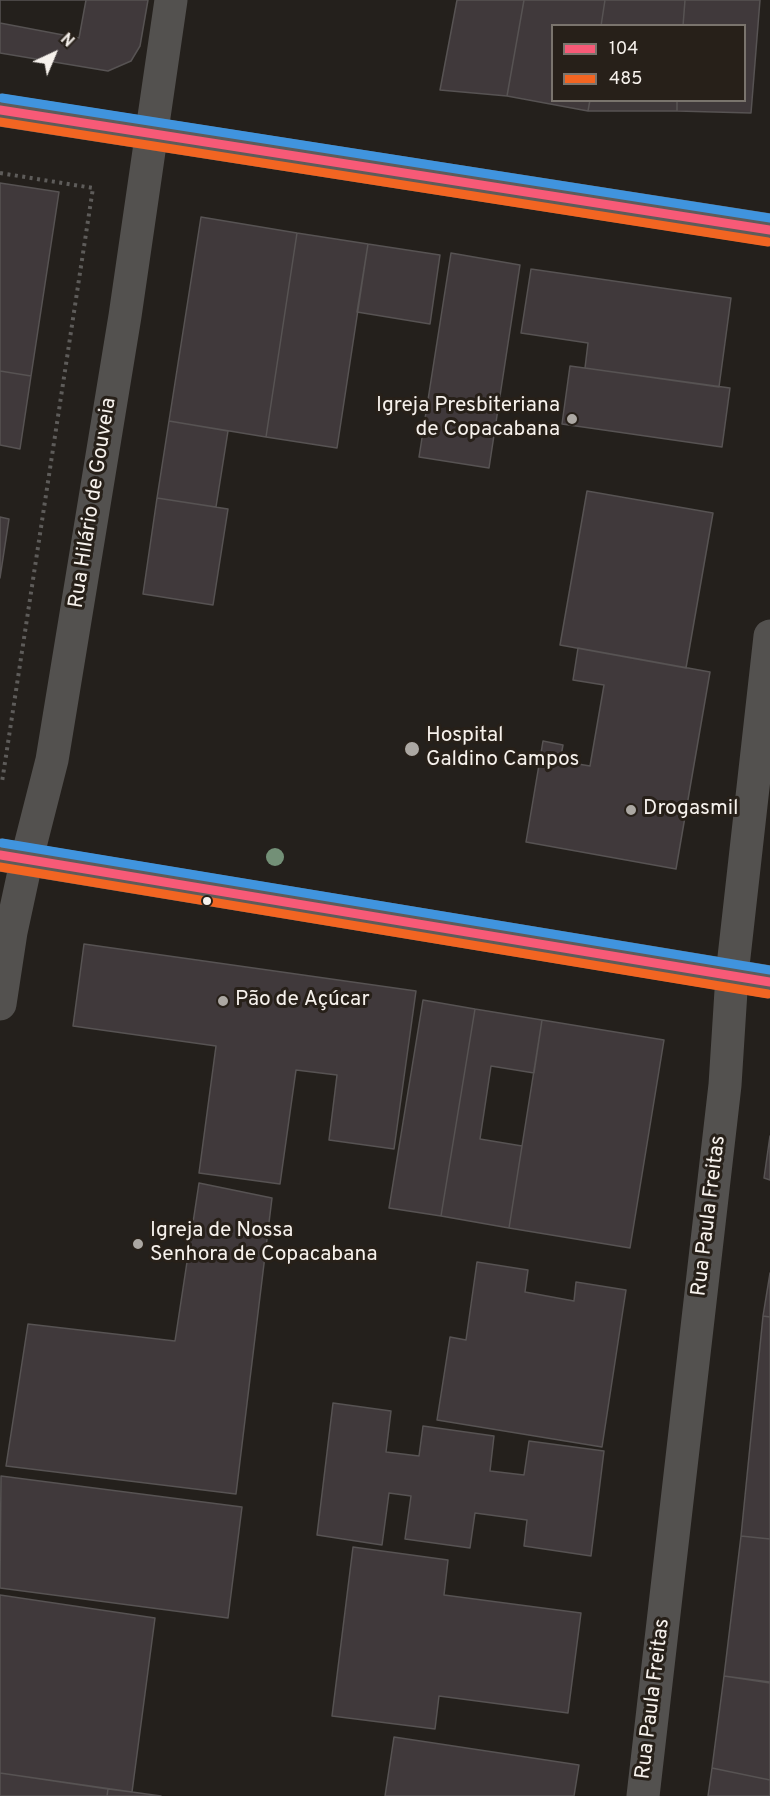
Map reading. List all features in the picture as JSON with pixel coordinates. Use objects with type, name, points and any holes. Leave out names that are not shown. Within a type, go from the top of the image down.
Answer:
[{"type":"main road","points":[[0,110],[770,230]]},
{"type":"main road","points":[[13,857],[770,982]]},
{"type":"street","name":"Rua Hilário de Gouveia","points":[[0,1004],[11,932],[13,857],[52,760],[123,327],[171,0]]},
{"type":"street","name":"Rua Paula Freitas","points":[[643,1796],[725,1085],[732,975],[770,636]]},
{"type":"path","points":[[0,173],[93,188],[2,786]]},
{"type":"building","points":[[0,0],[148,0],[140,46],[131,61],[108,71],[0,53]]},
{"type":"building","points":[[0,0],[86,0],[79,38],[0,23]]},
{"type":"building","points":[[457,0],[524,0],[507,96],[440,90]]},
{"type":"building","points":[[524,0],[605,0],[601,24],[551,24],[551,102],[590,102],[588,111],[507,96]]},
{"type":"building","points":[[605,0],[685,0],[683,24],[601,24]]},
{"type":"building","points":[[685,0],[760,0],[751,113],[677,111],[677,102],[746,102],[746,24],[683,24]]},
{"type":"building","points":[[590,102],[677,102],[677,111],[588,111]]},
{"type":"building","points":[[0,183],[59,192],[31,376],[0,371]]},
{"type":"building","points":[[201,217],[297,233],[266,437],[169,421]]},
{"type":"building","points":[[297,233],[368,244],[337,448],[266,437]]},
{"type":"building","points":[[368,244],[440,255],[430,324],[357,312]]},
{"type":"building","points":[[451,253],[520,265],[489,468],[419,457]]},
{"type":"building","points":[[531,269],[731,298],[719,387],[585,368],[588,343],[521,333]]},
{"type":"building","points":[[570,366],[730,388],[722,447],[562,424]]},
{"type":"building","points":[[0,371],[31,376],[20,449],[0,445]]},
{"type":"building","points":[[169,421],[228,431],[216,507],[157,498]]},
{"type":"building","points":[[587,491],[713,513],[686,668],[560,645]]},
{"type":"building","points":[[157,498],[228,509],[213,605],[143,594]]},
{"type":"building","points":[[0,517],[9,519],[0,578]]},
{"type":"building","points":[[578,648],[710,672],[676,869],[526,842],[543,741],[563,745],[560,761],[590,766],[604,685],[573,680]]},
{"type":"building","points":[[84,944],[416,991],[394,1149],[329,1140],[337,1075],[296,1070],[280,1184],[199,1173],[216,1046],[73,1026]]},
{"type":"building","points":[[423,1000],[475,1009],[441,1216],[389,1208]]},
{"type":"building","points":[[475,1009],[542,1020],[534,1073],[491,1066],[480,1139],[522,1146],[509,1228],[441,1216]]},
{"type":"building","points":[[542,1020],[664,1040],[630,1248],[509,1228]]},
{"type":"building","points":[[770,1136],[770,1180],[764,1178]]},
{"type":"building","points":[[199,1183],[272,1198],[236,1494],[6,1466],[28,1324],[175,1341]]},
{"type":"building","points":[[477,1262],[528,1270],[525,1292],[574,1301],[576,1282],[626,1290],[602,1447],[437,1420],[450,1337],[466,1340]]},
{"type":"building","points":[[770,1273],[770,1317],[763,1316]]},
{"type":"building","points":[[763,1316],[770,1317],[770,1539],[741,1536]]},
{"type":"building","points":[[333,1403],[391,1411],[386,1452],[419,1456],[423,1426],[494,1436],[490,1471],[524,1475],[529,1441],[604,1451],[591,1556],[524,1546],[527,1520],[475,1513],[470,1548],[405,1539],[411,1496],[389,1493],[382,1545],[317,1535]]},
{"type":"building","points":[[1,1476],[242,1507],[228,1618],[0,1588]]},
{"type":"building","points":[[741,1536],[770,1539],[770,1682],[724,1676]]},
{"type":"building","points":[[353,1547],[448,1560],[444,1595],[581,1613],[568,1713],[439,1696],[435,1729],[332,1716]]},
{"type":"building","points":[[0,1595],[155,1618],[132,1792],[0,1773]]},
{"type":"building","points":[[724,1676],[770,1683],[770,1780],[712,1768]]},
{"type":"building","points":[[394,1737],[579,1765],[574,1796],[385,1796]]},
{"type":"building","points":[[712,1768],[770,1780],[770,1796],[708,1796]]},
{"type":"building","points":[[0,1773],[108,1789],[107,1796],[0,1796]]},
{"type":"building","points":[[108,1789],[132,1792],[161,1796],[107,1796]]},
{"type":"transit line","points":[[2,98],[770,218]]},
{"type":"transit line","name":"104","points":[[0,110],[770,230]]},
{"type":"transit line","name":"485","points":[[0,122],[768,242]]},
{"type":"transit line","points":[[2,843],[770,970]]},
{"type":"transit line","name":"104","points":[[0,855],[770,982]]},
{"type":"transit line","name":"485","points":[[0,867],[768,994]]},
{"type":"place","name":"Igreja Presbiteriana de Copacabana","points":[[572,419]]},
{"type":"place","name":"Hospital Galdino Campos","points":[[412,749]]},
{"type":"place","name":"Drogasmil","points":[[631,810]]},
{"type":"place","name":"Pão de Açúcar","points":[[223,1001]]},
{"type":"place","name":"Igreja de Nossa Senhora de Copacabana","points":[[138,1244]]}]
